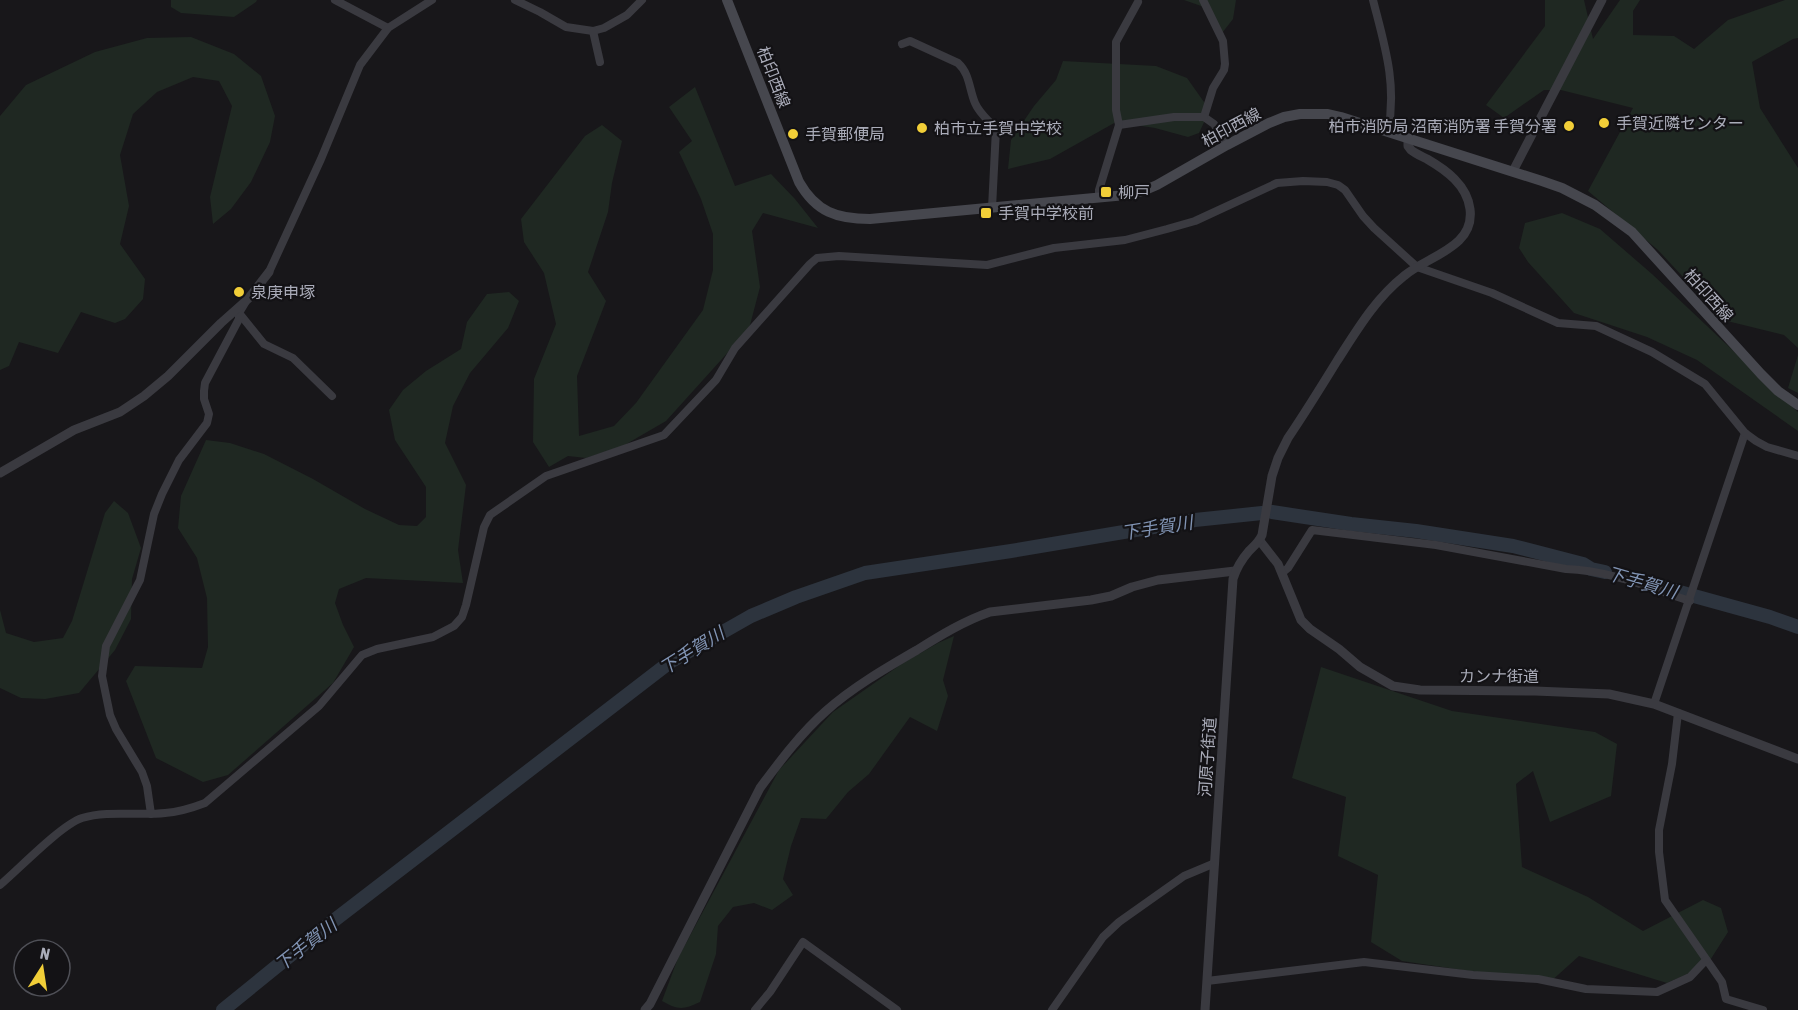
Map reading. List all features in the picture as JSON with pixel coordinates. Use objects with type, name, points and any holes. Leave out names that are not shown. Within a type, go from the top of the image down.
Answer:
[{"type":"main road","name":"柏印西線","points":[[727,0],[804,191],[821,208],[842,217],[870,219],[1099,198],[1143,191],[1269,123],[1300,114],[1328,114],[1552,184],[1595,205],[1632,232],[1761,374],[1778,391],[1798,405]]},
{"type":"street","points":[[335,0],[388,28]]},
{"type":"street","points":[[0,473],[74,430],[120,412],[144,396],[238,311],[269,272],[321,159],[360,65],[388,28],[432,0]]},
{"type":"street","points":[[516,0],[566,27],[593,31],[604,28],[627,15],[642,0]]},
{"type":"street","points":[[1203,0],[1223,41],[1225,64],[1204,117]]},
{"type":"street","points":[[1373,0],[1390,67],[1392,106],[1388,132]]},
{"type":"street","points":[[1513,171],[1602,0]]},
{"type":"street","points":[[1099,198],[1119,124],[1116,110],[1116,42],[1138,2]]},
{"type":"street","points":[[593,31],[600,62]]},
{"type":"street","points":[[902,44],[910,41],[958,63],[963,68],[979,111],[996,129],[992,208]]},
{"type":"street","points":[[1119,124],[1204,117],[1214,124],[1227,145]]},
{"type":"street","points":[[645,1010],[760,788],[781,759],[814,723],[844,697],[959,625],[990,612],[1091,600],[1111,596],[1158,580],[1235,571],[1247,552],[1260,541],[1272,477],[1288,438],[1366,316],[1388,290],[1405,275],[1454,246],[1463,237],[1468,226],[1470,208],[1462,187],[1452,177],[1411,150],[1408,146],[1408,138]]},
{"type":"street","points":[[0,885],[68,826],[81,818],[165,813],[189,809],[205,803],[318,706],[362,655],[377,649],[433,637],[454,626],[462,617],[466,605],[484,527],[490,515],[546,476],[664,435],[716,380],[735,348],[817,258],[839,256],[987,265],[1054,248],[1125,240],[1167,229],[1195,221],[1277,183],[1327,182],[1345,190],[1374,228],[1417,267],[1492,293],[1558,323],[1596,326],[1652,352],[1705,384],[1745,433],[1767,447],[1798,456]]},
{"type":"street","points":[[151,813],[147,786],[142,772],[110,715],[102,676],[106,646],[140,580],[154,514],[162,494],[179,460],[207,423],[209,414],[204,399],[206,383],[239,319],[238,311]]},
{"type":"street","points":[[238,311],[264,344],[293,358],[332,396]]},
{"type":"street","points":[[1654,704],[1745,433]]},
{"type":"street","points":[[1282,573],[1288,568],[1312,530],[1437,545],[1566,569],[1581,569],[1690,601]]},
{"type":"street","name":"カンナ街道","points":[[1260,541],[1269,550],[1282,573],[1301,620],[1360,667],[1393,686],[1420,690],[1609,694],[1654,704],[1798,759]]},
{"type":"street","name":"河原子街道","points":[[1204,1010],[1235,571]]},
{"type":"street","points":[[1678,713],[1672,764],[1659,830],[1659,852],[1665,900],[1722,982],[1726,999],[1763,1010]]},
{"type":"street","points":[[1052,1010],[1103,937],[1119,922],[1184,876],[1215,863]]},
{"type":"street","points":[[755,1010],[770,992],[803,942],[897,1010]]},
{"type":"street","points":[[1207,981],[1364,962],[1473,975],[1538,979],[1586,989],[1657,992],[1690,977],[1706,960]]},
{"type":"shaded area","points":[[171,0],[257,0],[234,17],[181,13],[171,7]]},
{"type":"shaded area","points":[[1184,0],[1236,0],[1233,19],[1222,33],[1204,7]]},
{"type":"shaded area","points":[[1545,0],[1584,0],[1593,39],[1620,0],[1640,0],[1633,11],[1633,35],[1674,36],[1694,49],[1728,20],[1785,0],[1798,0],[1798,38],[1752,62],[1760,108],[1798,168],[1798,348],[1784,335],[1723,320],[1658,250],[1588,191],[1633,108],[1561,90],[1544,90],[1504,118],[1486,105],[1545,26]]},
{"type":"shaded area","points":[[191,37],[234,54],[261,76],[275,116],[270,142],[251,182],[231,209],[213,224],[210,197],[232,106],[219,81],[193,77],[157,92],[133,114],[120,155],[129,206],[120,244],[145,279],[143,299],[125,319],[115,323],[81,312],[58,353],[19,342],[9,366],[0,370],[0,116],[26,85],[95,52],[147,38]]},
{"type":"shaded area","points":[[1063,61],[1156,66],[1187,78],[1204,102],[1207,116],[1199,133],[1188,137],[1155,128],[1116,122],[1050,159],[1008,169],[1011,140],[1034,106],[1056,80]]},
{"type":"shaded area","points":[[695,87],[735,186],[771,174],[818,228],[763,213],[752,231],[760,287],[749,329],[666,421],[623,446],[586,458],[568,456],[549,467],[533,442],[534,379],[556,324],[544,273],[524,242],[521,219],[585,136],[602,125],[622,141],[608,212],[588,272],[606,301],[577,376],[579,436],[614,426],[636,403],[703,310],[713,270],[713,234],[701,199],[679,152],[692,141],[669,107]]},
{"type":"shaded area","points":[[1562,213],[1600,229],[1652,274],[1798,412],[1798,431],[1697,360],[1647,337],[1574,313],[1528,262],[1519,248],[1525,223]]},
{"type":"shaded area","points":[[509,292],[519,301],[508,328],[470,373],[453,406],[445,443],[466,485],[458,550],[463,583],[366,578],[339,589],[335,603],[354,647],[333,683],[228,775],[203,782],[156,758],[126,681],[135,666],[202,668],[208,647],[207,598],[197,558],[178,528],[181,496],[206,440],[230,443],[264,454],[399,525],[417,526],[426,517],[426,487],[395,440],[389,410],[403,390],[426,371],[461,349],[467,322],[487,294]]},
{"type":"shaded area","points":[[1798,355],[1798,393],[1788,388]]},
{"type":"shaded area","points":[[114,501],[128,513],[141,548],[132,579],[131,619],[115,650],[79,693],[45,699],[21,698],[0,688],[0,610],[6,633],[34,642],[63,638],[72,621],[105,513]]},
{"type":"shaded area","points":[[954,636],[943,680],[948,696],[937,731],[910,717],[869,774],[848,792],[826,819],[801,818],[783,879],[793,895],[772,910],[754,903],[733,907],[718,926],[716,954],[700,1002],[681,1008],[662,1001],[678,958],[779,770],[833,712],[903,663]]},
{"type":"shaded area","points":[[1321,667],[1452,711],[1595,732],[1617,744],[1611,796],[1550,822],[1533,771],[1516,784],[1522,867],[1588,897],[1643,931],[1703,900],[1721,908],[1728,932],[1707,965],[1667,983],[1579,956],[1549,983],[1402,961],[1371,942],[1378,875],[1338,856],[1346,797],[1292,778]]},
{"type":"waterway","name":"下手賀川","points":[[1272,512],[1513,546],[1605,572]]},
{"type":"waterway","name":"下手賀川","points":[[223,1010],[319,932],[670,662],[751,616],[796,597],[865,573],[1195,520],[1262,513]]},
{"type":"waterway","name":"下手賀川","points":[[1647,583],[1798,627]]},
{"type":"place","name":"手賀近隣センター","points":[[1604,123]]},
{"type":"place","name":"柏市消防局 沼南消防署 手賀分署","points":[[1569,126]]},
{"type":"place","name":"柏市立手賀中学校","points":[[922,128]]},
{"type":"place","name":"手賀郵便局","points":[[793,134]]},
{"type":"place","name":"柳戸","points":[[1106,192]]},
{"type":"place","name":"手賀中学校前","points":[[986,213]]},
{"type":"place","name":"泉庚申塚","points":[[239,292]]}]
